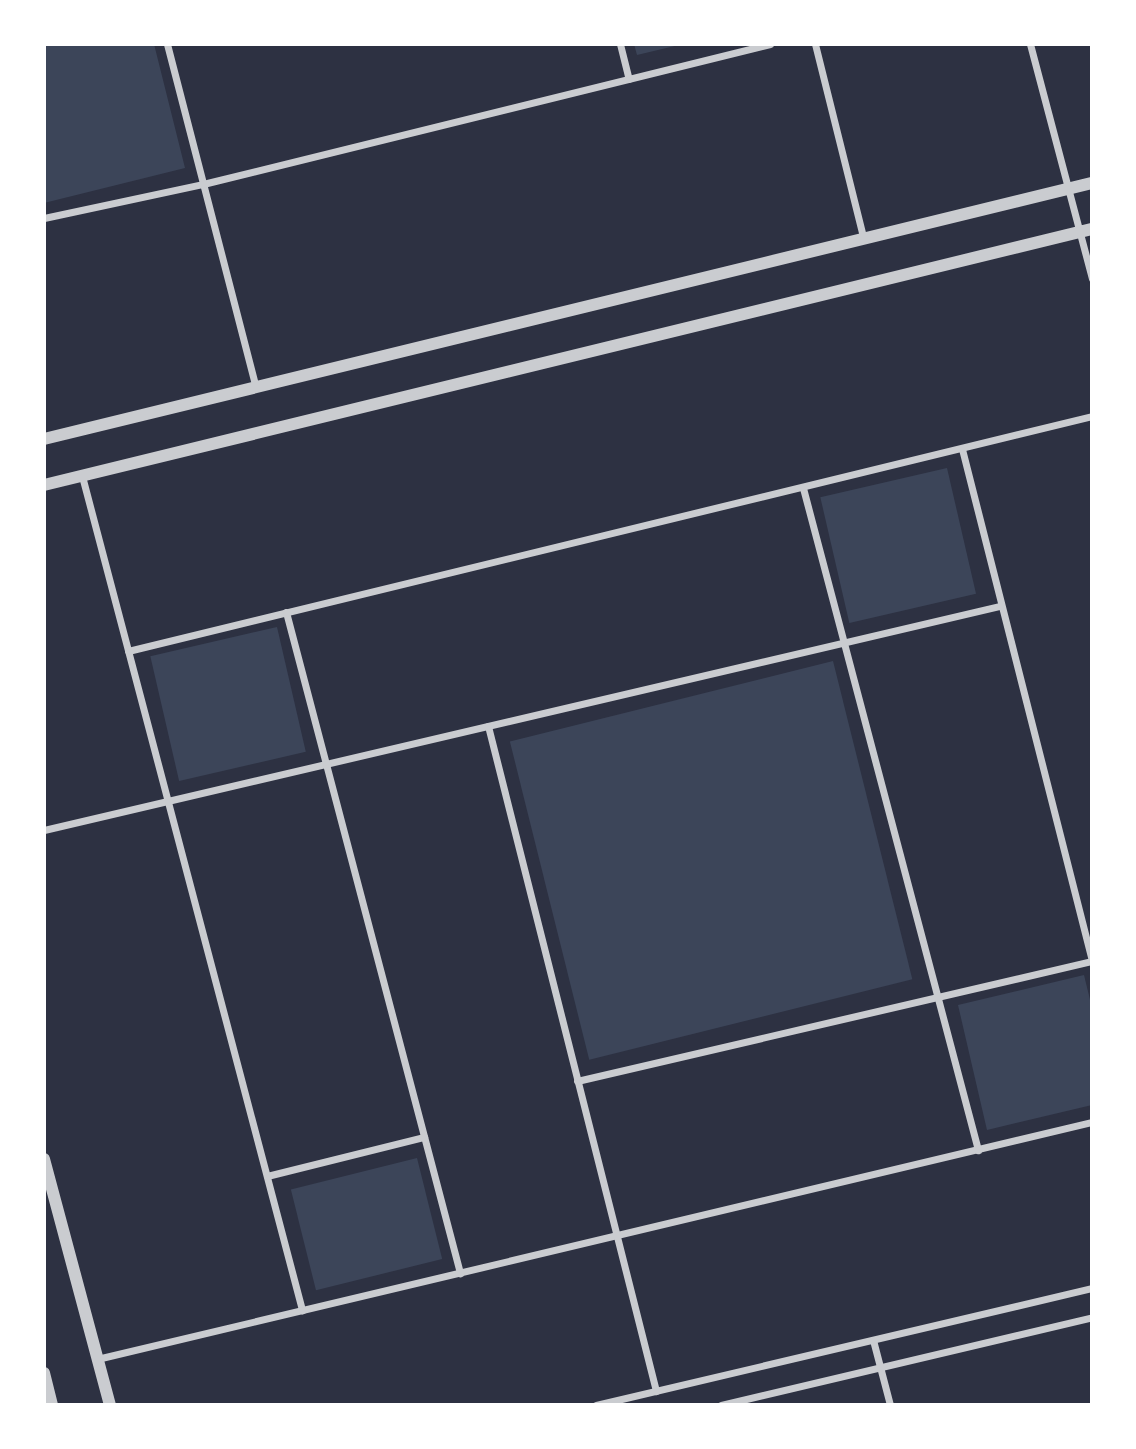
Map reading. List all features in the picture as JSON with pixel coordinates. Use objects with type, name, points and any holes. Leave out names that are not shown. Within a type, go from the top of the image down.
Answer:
[{"type":"street","points":[[167,44],[255,384]]},
{"type":"street","points":[[620,44],[629,79]]},
{"type":"street","points":[[44,218],[203,184],[770,44]]},
{"type":"street","points":[[815,44],[863,237]]},
{"type":"street","points":[[1030,44],[1069,188],[1086,231],[1092,279]]},
{"type":"street","points":[[44,439],[255,384],[1092,183]]},
{"type":"street","points":[[44,485],[1086,231]]},
{"type":"street","points":[[128,651],[1092,416]]},
{"type":"street","points":[[577,1081],[1092,961],[962,449]]},
{"type":"street","points":[[82,477],[302,1311]]},
{"type":"street","points":[[803,488],[978,1150]]},
{"type":"street","points":[[44,830],[1000,606]]},
{"type":"street","points":[[286,612],[460,1273]]},
{"type":"street","points":[[488,726],[656,1391]]},
{"type":"street","points":[[97,1359],[1092,1122]]},
{"type":"street","points":[[267,1176],[424,1137]]},
{"type":"street","points":[[44,1159],[110,1405]]},
{"type":"street","points":[[596,1405],[1092,1288]]},
{"type":"street","points":[[721,1405],[1092,1317]]},
{"type":"street","points":[[873,1340],[890,1405]]},
{"type":"street","points":[[44,1373],[52,1405]]},
{"type":"shaded area","points":[[154,44],[185,168],[44,203],[44,46]]},
{"type":"shaded area","points":[[634,44],[683,44],[637,55]]},
{"type":"shaded area","points":[[947,468],[976,594],[849,623],[820,497]]},
{"type":"shaded area","points":[[277,627],[306,752],[179,781],[150,656]]},
{"type":"shaded area","points":[[833,661],[912,979],[589,1060],[510,742]]},
{"type":"shaded area","points":[[1084,975],[1092,1008],[1092,1105],[987,1130],[958,1005]]},
{"type":"shaded area","points":[[417,1158],[442,1259],[316,1290],[291,1189]]}]
